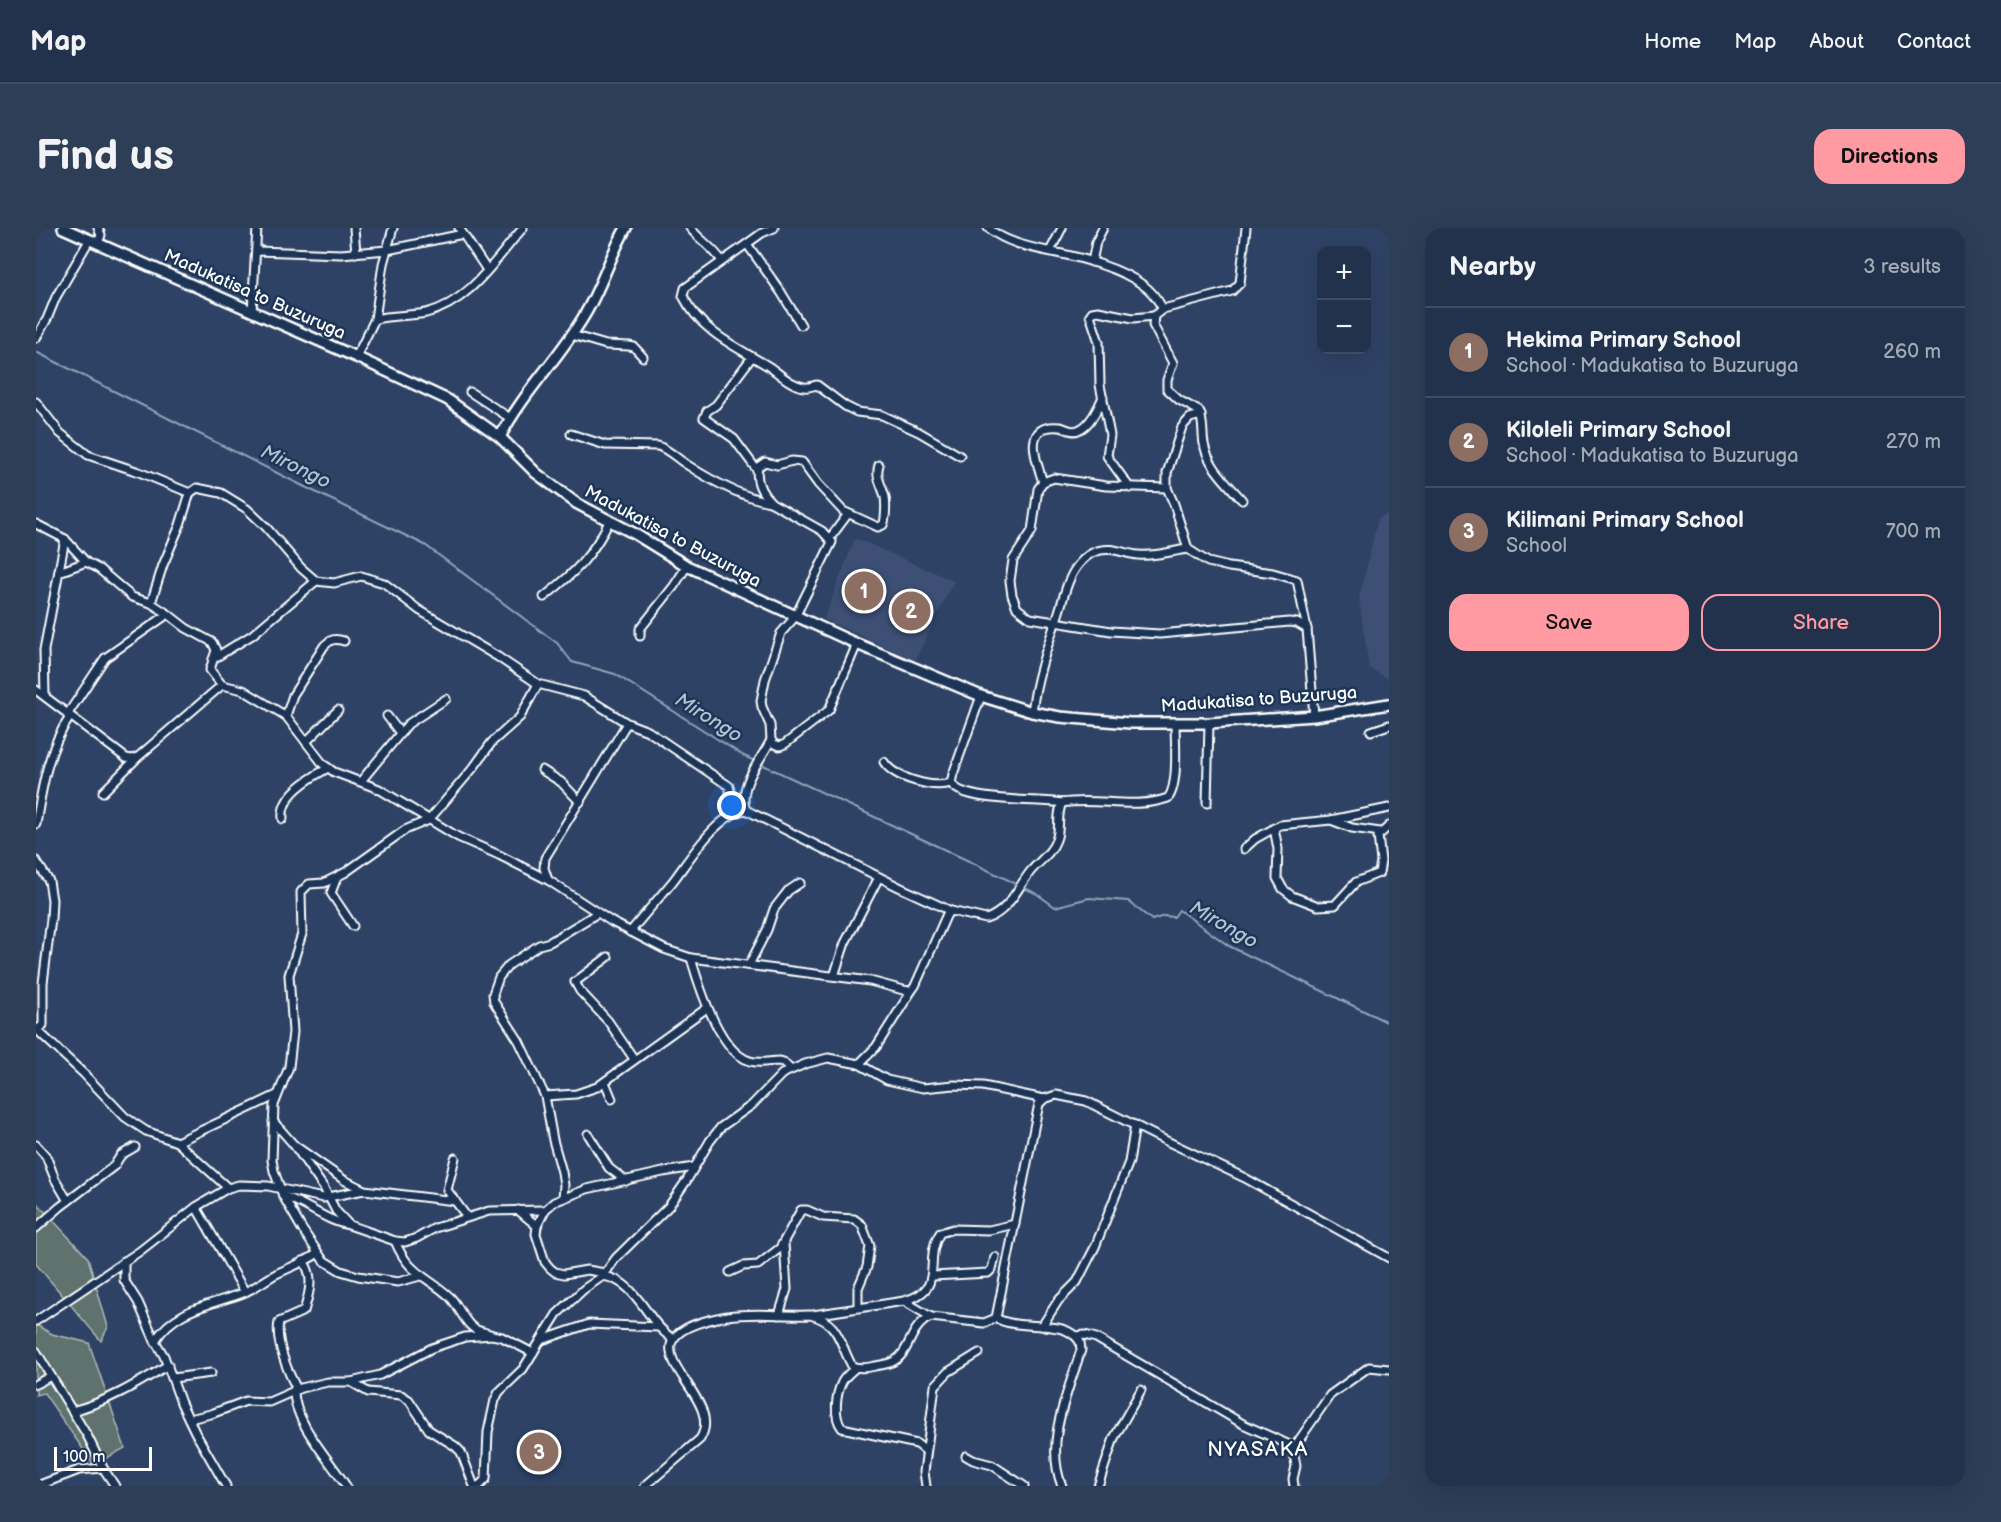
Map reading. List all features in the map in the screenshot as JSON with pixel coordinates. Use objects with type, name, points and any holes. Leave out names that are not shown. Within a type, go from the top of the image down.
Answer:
[{"type":"main road","name":"Madukatisa to Buzuruga","points":[[63,228],[448,400],[500,437],[536,473],[576,503],[610,520],[687,566],[856,644],[981,696],[1032,712],[1096,721],[1209,723],[1314,716],[1389,704]]},
{"type":"main road","points":[[500,437],[510,418],[586,314],[626,228]]},
{"type":"street","points":[[36,338],[56,297],[94,241],[101,235],[98,228]]},
{"type":"street","points":[[252,312],[257,228]]},
{"type":"street","points":[[354,228],[356,253]]},
{"type":"street","points":[[356,357],[375,319],[378,293],[393,228]]},
{"type":"street","points":[[375,319],[426,313],[454,303],[487,270],[523,228]]},
{"type":"street","points":[[690,228],[715,251],[722,261]]},
{"type":"street","points":[[774,228],[688,284],[683,291],[683,296],[706,328],[789,381],[805,387],[817,385],[857,412],[882,416],[920,432],[960,456]]},
{"type":"street","points":[[988,228],[1005,240],[1092,262],[1143,284],[1163,309]]},
{"type":"street","points":[[1050,251],[1062,228]]},
{"type":"street","points":[[1092,262],[1096,242],[1103,228]]},
{"type":"street","points":[[1130,488],[1107,456],[1111,440],[1100,385],[1099,342],[1091,314],[1098,310],[1133,318],[1154,316],[1163,309],[1232,291],[1240,283],[1246,228]]},
{"type":"street","points":[[257,251],[356,253],[387,250],[461,231],[487,270]]},
{"type":"street","points":[[747,244],[801,325]]},
{"type":"street","points":[[1154,316],[1153,325],[1173,363],[1167,380],[1167,389],[1179,400],[1197,409],[1201,415],[1204,446],[1208,456],[1220,476],[1242,500]]},
{"type":"street","points":[[572,335],[606,345],[634,347],[643,357]]},
{"type":"street","points":[[752,357],[716,405],[707,411],[704,418],[734,439],[757,471]]},
{"type":"street","points":[[470,392],[510,418]]},
{"type":"street","points":[[1043,482],[1035,457],[1035,437],[1047,428],[1060,427],[1075,432],[1079,430],[1091,418],[1103,397]]},
{"type":"street","points":[[36,402],[60,433],[88,455],[139,472],[190,493]]},
{"type":"street","points":[[1201,415],[1190,418],[1182,427],[1167,473],[1167,488],[1188,549],[1208,562],[1295,578],[1299,583],[1307,629],[1314,716]]},
{"type":"street","points":[[571,434],[605,445],[665,448],[698,472],[750,497],[772,503],[822,531],[830,538],[832,546],[795,617],[781,633],[765,680],[761,700],[770,725],[771,740],[757,763],[743,795],[746,808]]},
{"type":"street","points":[[772,503],[759,487],[757,471],[759,465],[765,462],[777,465],[798,460],[848,514],[878,527],[884,524],[885,496],[879,484],[877,471],[879,465]]},
{"type":"street","points":[[1167,488],[1130,488],[1054,478],[1043,482],[1038,489],[1034,525],[1029,537],[1013,560],[1010,581],[1014,604],[1025,615],[1111,631],[1161,634],[1289,622],[1297,623],[1307,629]]},
{"type":"street","points":[[151,603],[190,493],[197,488],[221,493],[258,518],[301,568],[316,581],[334,583],[362,576],[379,580],[419,610],[498,657],[538,684],[579,694],[627,723],[648,731],[729,786],[732,800],[746,808],[879,878],[951,911],[986,919],[1002,910],[1018,892],[1032,870],[1053,848],[1058,837],[1059,812],[1062,803]]},
{"type":"street","points":[[830,538],[848,514]]},
{"type":"street","points":[[544,597],[565,582],[588,558],[610,520]]},
{"type":"street","points":[[36,524],[65,539],[86,562],[132,597],[151,603],[186,628],[212,642],[216,650],[210,670],[222,685],[243,690],[286,716],[328,768],[397,799],[458,837],[548,880],[596,914],[664,949],[691,958],[870,981],[907,991],[912,990]]},
{"type":"street","points":[[45,695],[44,650],[65,539]]},
{"type":"street","points":[[1032,712],[1036,686],[1067,584],[1077,565],[1086,556],[1098,550],[1116,549],[1135,555],[1157,555],[1188,549]]},
{"type":"street","points":[[59,572],[86,562]]},
{"type":"street","points":[[640,636],[640,629],[687,566]]},
{"type":"street","points":[[213,659],[252,635],[316,581]]},
{"type":"street","points":[[36,824],[37,801],[57,740],[68,716],[105,658],[168,614]]},
{"type":"street","points":[[286,716],[293,695],[324,646],[337,638],[344,641]]},
{"type":"street","points":[[771,740],[780,746],[826,713],[856,644]]},
{"type":"street","points":[[420,1276],[398,1282],[358,1276],[330,1265],[318,1253],[302,1229],[282,1192],[274,1171],[273,1121],[278,1095],[289,1067],[293,1032],[289,975],[302,934],[301,892],[306,885],[324,883],[337,877],[381,849],[405,830],[429,820],[492,742],[520,717],[538,684]]},
{"type":"street","points":[[103,792],[138,757],[222,685]]},
{"type":"street","points":[[36,690],[126,758],[138,757]]},
{"type":"street","points":[[951,783],[981,696]]},
{"type":"street","points":[[361,781],[414,717],[446,699]]},
{"type":"street","points":[[306,742],[338,710]]},
{"type":"street","points":[[387,716],[400,733]]},
{"type":"street","points":[[951,783],[958,790],[1007,800],[1131,803],[1168,798],[1172,794],[1174,780],[1175,722]]},
{"type":"street","points":[[548,880],[544,868],[545,858],[627,723]]},
{"type":"street","points":[[1207,803],[1209,723]]},
{"type":"street","points":[[1371,731],[1389,725]]},
{"type":"street","points":[[884,762],[899,775],[908,779],[937,785],[951,783]]},
{"type":"street","points":[[283,819],[283,808],[293,793],[328,768]]},
{"type":"street","points":[[542,770],[561,782],[580,802]]},
{"type":"street","points":[[630,932],[699,844],[716,827],[746,808]]},
{"type":"street","points":[[1244,849],[1274,828],[1289,824],[1331,820],[1389,808]]},
{"type":"street","points":[[1331,820],[1352,828],[1380,832]]},
{"type":"street","points":[[1274,828],[1278,849],[1279,882],[1292,896],[1318,906],[1335,905],[1356,882],[1379,873],[1381,861],[1378,836],[1389,826]]},
{"type":"street","points":[[36,861],[49,881],[52,900],[43,983],[43,1025],[37,1030],[125,1117],[146,1131],[177,1142],[228,1188]]},
{"type":"street","points":[[337,877],[331,893],[353,926]]},
{"type":"street","points":[[834,976],[845,944],[879,878]]},
{"type":"street","points":[[749,964],[774,909],[788,891],[800,883]]},
{"type":"street","points":[[859,1064],[876,1047],[912,990],[944,918],[951,911]]},
{"type":"street","points":[[563,1198],[562,1172],[545,1096],[519,1041],[494,1002],[493,994],[494,986],[509,965],[539,945],[562,935],[596,914]]},
{"type":"street","points":[[608,957],[575,982],[580,991],[608,1021],[634,1059]]},
{"type":"street","points":[[691,958],[708,1008],[730,1046],[753,1062],[778,1061],[783,1062],[789,1069]]},
{"type":"street","points":[[545,1096],[576,1094],[605,1082],[708,1008]]},
{"type":"street","points":[[483,1485],[487,1472],[488,1432],[495,1400],[518,1375],[542,1340],[556,1314],[604,1274],[616,1258],[669,1206],[721,1127],[752,1105],[775,1080],[789,1069],[828,1058],[859,1064],[887,1080],[923,1088],[954,1085],[983,1086],[1044,1099]]},
{"type":"street","points":[[605,1082],[612,1099]]},
{"type":"street","points":[[177,1142],[278,1095]]},
{"type":"street","points":[[996,1318],[1039,1104],[1044,1099],[1056,1095],[1086,1101],[1245,1178],[1389,1258]]},
{"type":"street","points":[[273,1121],[294,1145],[329,1196],[336,1211],[348,1225]]},
{"type":"street","points":[[1042,1326],[1058,1301],[1077,1282],[1095,1247],[1129,1162],[1135,1125]]},
{"type":"street","points":[[588,1134],[605,1164],[626,1181]]},
{"type":"street","points":[[36,1145],[46,1156],[55,1179],[68,1201]]},
{"type":"street","points":[[294,1145],[344,1180],[364,1190]]},
{"type":"street","points":[[36,1228],[114,1166],[121,1155],[135,1147]]},
{"type":"street","points":[[455,1158],[447,1190],[467,1217]]},
{"type":"street","points":[[673,1339],[658,1327],[625,1285],[615,1277],[587,1270],[564,1274],[555,1272],[545,1262],[537,1243],[536,1234],[537,1226],[545,1210],[563,1198],[663,1172],[694,1167]]},
{"type":"street","points":[[36,1321],[124,1261],[196,1207],[228,1188],[239,1185],[316,1197],[364,1190],[455,1202]]},
{"type":"street","points":[[282,1192],[338,1223],[405,1242],[435,1228],[489,1211],[545,1210]]},
{"type":"street","points":[[196,1207],[245,1292]]},
{"type":"street","points":[[517,1209],[537,1226]]},
{"type":"street","points":[[730,1272],[743,1266],[756,1266],[784,1243],[801,1210],[807,1210],[823,1217],[854,1219],[860,1222],[867,1234],[870,1246],[867,1267],[858,1288],[858,1307]]},
{"type":"street","points":[[645,1486],[700,1440],[705,1427],[704,1412],[672,1358],[670,1347],[679,1332],[729,1316],[810,1315],[915,1298],[933,1276],[932,1248],[939,1233],[952,1229],[989,1230],[1015,1224]]},
{"type":"street","points":[[395,1241],[405,1260],[420,1276],[459,1307],[471,1327],[507,1338],[533,1353]]},
{"type":"street","points":[[780,1315],[787,1289],[784,1243]]},
{"type":"street","points":[[155,1341],[160,1331],[187,1312],[245,1292],[318,1253]]},
{"type":"street","points":[[933,1276],[988,1273],[992,1269],[995,1257]]},
{"type":"street","points":[[124,1261],[124,1280],[138,1302],[168,1365],[189,1419],[225,1486]]},
{"type":"street","points":[[303,1261],[311,1275],[304,1311],[279,1322],[283,1356],[296,1389],[294,1398],[297,1407],[312,1436],[346,1486]]},
{"type":"street","points":[[904,1301],[931,1317],[984,1323],[996,1318]]},
{"type":"street","points":[[810,1315],[827,1321],[836,1331],[848,1360],[855,1368]]},
{"type":"street","points":[[926,1451],[917,1444],[842,1428],[836,1418],[838,1397],[843,1380],[855,1368],[867,1368],[893,1362],[899,1358],[920,1324],[931,1317]]},
{"type":"street","points":[[996,1318],[1005,1323],[1042,1326],[1059,1329],[1076,1336],[1086,1335],[1096,1338],[1217,1409],[1294,1446]]},
{"type":"street","points":[[542,1340],[589,1324],[658,1327]]},
{"type":"street","points":[[189,1419],[211,1414],[246,1401],[269,1402],[296,1389],[328,1382],[351,1382],[386,1373],[447,1342],[465,1337],[492,1335]]},
{"type":"street","points":[[1062,1486],[1057,1474],[1056,1440],[1081,1350],[1076,1336]]},
{"type":"street","points":[[36,1351],[115,1486]]},
{"type":"street","points":[[926,1486],[924,1473],[935,1386],[948,1372],[979,1353]]},
{"type":"street","points":[[72,1411],[97,1404],[138,1384],[168,1365]]},
{"type":"street","points":[[1294,1486],[1296,1466],[1294,1446],[1334,1391],[1369,1366],[1389,1369]]},
{"type":"street","points":[[173,1378],[211,1373]]},
{"type":"street","points":[[36,1384],[51,1376]]},
{"type":"street","points":[[351,1382],[368,1392],[401,1395],[409,1400],[429,1430],[461,1452],[474,1486]]},
{"type":"street","points":[[1098,1486],[1114,1438],[1141,1390]]},
{"type":"street","points":[[966,1456],[992,1465],[1024,1486]]},
{"type":"street","points":[[37,1486],[79,1470],[103,1468]]},
{"type":"shaded area","points":[[1389,513],[1389,679],[1369,668],[1359,598],[1378,519]]},
{"type":"shaded area","points":[[855,538],[954,581],[915,660],[824,619]]},
{"type":"green space","points":[[36,1202],[88,1258],[108,1327],[101,1341],[36,1264]]},
{"type":"green space","points":[[36,1325],[52,1334],[89,1343],[125,1448],[94,1465],[44,1393],[36,1395]]},
{"type":"waterway","name":"Mirongo","points":[[36,352],[425,545],[557,643],[572,662],[615,674],[744,756],[1037,894],[1055,907],[1089,898],[1128,901],[1152,920],[1164,916],[1174,917],[1179,910],[1229,946],[1389,1023]]},
{"type":"place","name":"Hekima Primary School","points":[[864,591]]},
{"type":"place","name":"Kiloleli Primary School","points":[[911,611]]},
{"type":"place","name":"Kilimani Primary School","points":[[539,1452]]},
{"type":"district","name":"NYASAKA","points":[[1258,1449]]}]
